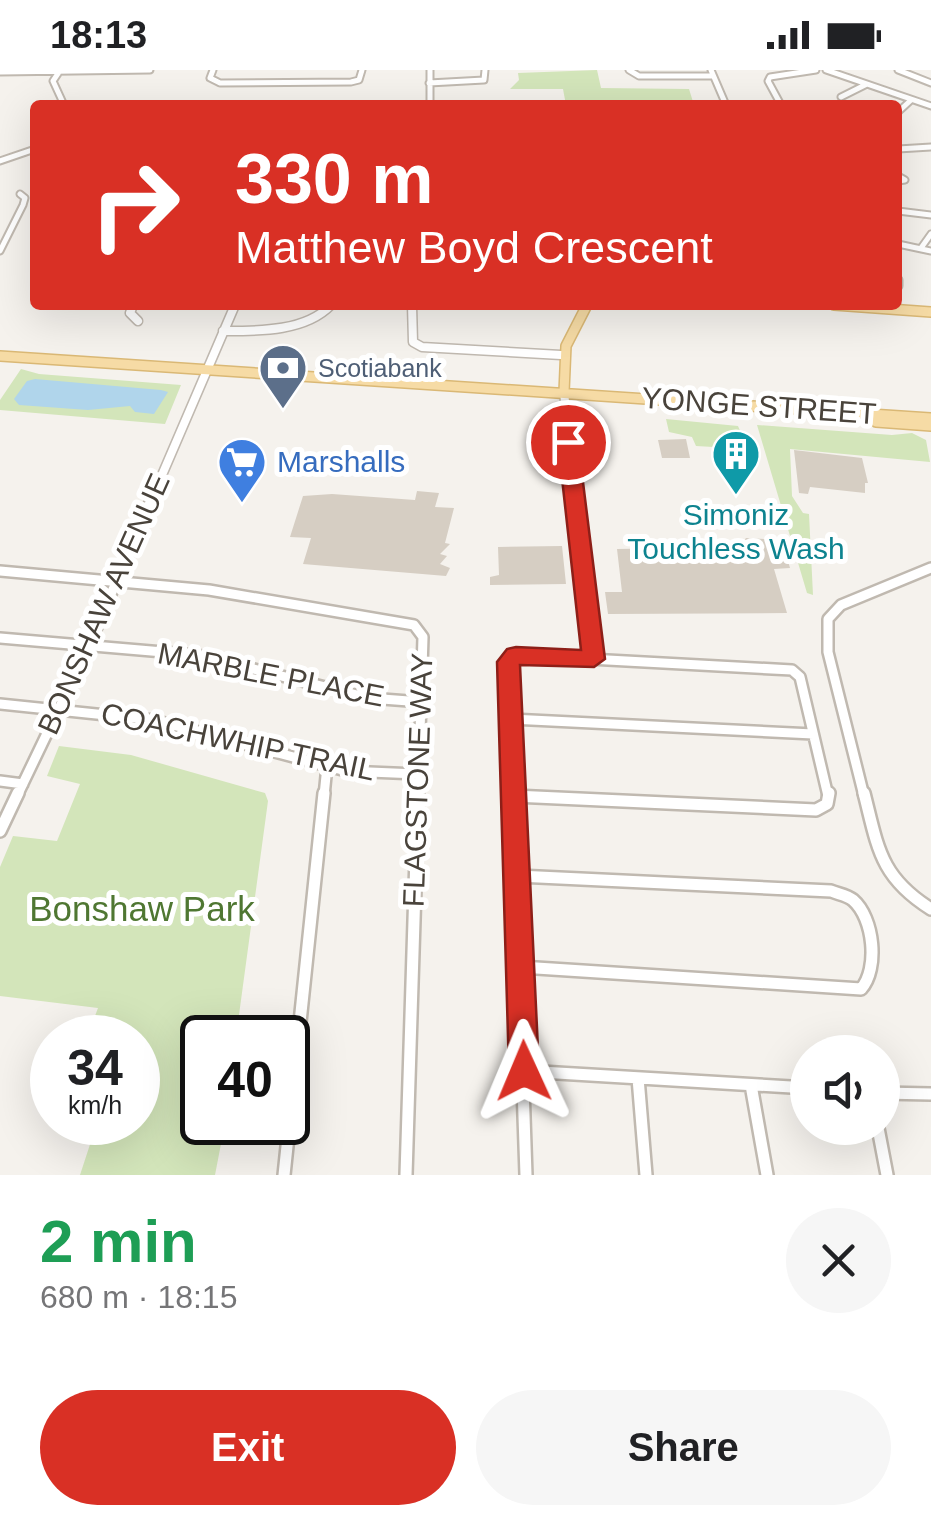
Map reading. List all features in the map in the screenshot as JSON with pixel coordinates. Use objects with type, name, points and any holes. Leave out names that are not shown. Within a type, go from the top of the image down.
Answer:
[{"type":"main road","points":[[564,396],[561,355],[584,310]]},
{"type":"main road","points":[[902,310],[931,312]]},
{"type":"main road","name":"YONGE STREET","points":[[0,356],[151,367],[155,371],[205,371],[248,378],[257,374],[528,393],[931,426]]},
{"type":"main road","name":"YONGE STREET","points":[[564,396],[931,418]]},
{"type":"street","points":[[213,70],[213,82],[333,82],[359,80],[362,70]]},
{"type":"street","points":[[430,70],[430,100]]},
{"type":"street","points":[[429,83],[476,82],[484,80],[485,70]]},
{"type":"street","points":[[629,70],[638,76],[712,73],[724,100]]},
{"type":"street","points":[[778,100],[768,81],[770,76],[816,70]]},
{"type":"street","points":[[826,70],[931,106]]},
{"type":"street","points":[[898,70],[931,82]]},
{"type":"street","points":[[60,71],[54,81],[61,100]]},
{"type":"street","points":[[0,72],[148,71]]},
{"type":"street","points":[[142,80],[148,71]]},
{"type":"street","points":[[840,96],[866,84]]},
{"type":"street","points":[[902,108],[910,100]]},
{"type":"street","points":[[902,150],[930,149]]},
{"type":"street","points":[[0,162],[30,151]]},
{"type":"street","points":[[0,251],[23,205],[25,198],[20,194]]},
{"type":"street","points":[[902,211],[931,215]]},
{"type":"street","points":[[921,248],[931,234]]},
{"type":"street","points":[[902,245],[931,251]]},
{"type":"street","points":[[131,310],[138,321]]},
{"type":"street","points":[[233,310],[223,331],[265,330],[320,316],[326,310]]},
{"type":"street","points":[[412,310],[412,342],[422,348],[561,355]]},
{"type":"street","name":"BONSHAW AVENUE","points":[[0,831],[90,646],[223,331]]},
{"type":"street","points":[[564,396],[594,659]]},
{"type":"street","points":[[931,568],[841,604],[828,620],[828,652],[881,862],[904,892],[931,909]]},
{"type":"street","name":"FLAGSTONE WAY","points":[[0,572],[209,590],[414,626],[423,637],[406,1175]]},
{"type":"street","name":"MARBLE PLACE","points":[[0,638],[198,655],[369,698],[422,702]]},
{"type":"street","points":[[514,796],[816,810],[827,804],[829,793],[800,677],[784,667],[516,655],[508,662],[512,719],[514,796],[522,967],[526,1175]]},
{"type":"street","name":"COACHWHIP TRAIL","points":[[0,704],[154,720],[327,766],[417,774]]},
{"type":"street","points":[[512,719],[813,734]]},
{"type":"street","points":[[284,1175],[327,766]]},
{"type":"street","points":[[0,781],[23,784]]},
{"type":"street","points":[[518,876],[832,891],[853,900],[862,914],[874,968],[868,985],[861,990],[522,967]]},
{"type":"street","points":[[524,1071],[790,1087]]},
{"type":"street","points":[[638,1078],[646,1175]]},
{"type":"street","points":[[751,1085],[767,1175]]},
{"type":"street","points":[[900,1093],[931,1094]]},
{"type":"street","points":[[881,1145],[887,1175]]},
{"type":"green space","points":[[597,70],[601,88],[689,89],[692,100],[565,100],[563,89],[510,89],[519,80],[518,73]]},
{"type":"green space","points":[[21,369],[39,374],[181,385],[165,424],[0,410],[0,400]]},
{"type":"green space","points":[[666,419],[738,426],[748,449],[696,446],[692,437],[669,432]]},
{"type":"green space","points":[[757,425],[892,435],[912,433],[926,440],[930,462],[790,449],[792,496],[803,513],[809,514],[813,595],[807,593]]},
{"type":"green space","name":"Bonshaw Park","points":[[59,746],[131,755],[265,793],[268,801],[239,1015],[180,1015],[180,1145],[221,1145],[215,1175],[80,1175],[90,1145],[160,1145],[160,1015],[95,1015],[98,1008],[0,996],[0,867],[13,836],[57,841],[80,784],[47,776]]},
{"type":"water","points":[[27,381],[168,392],[154,414],[135,412],[130,406],[88,410],[19,405],[14,399]]},
{"type":"building","points":[[686,439],[690,458],[662,458],[658,440]]},
{"type":"building","points":[[794,450],[862,458],[868,483],[865,493],[810,487],[808,494],[799,493]]},
{"type":"building","points":[[417,491],[439,493],[435,507],[454,508],[445,543],[450,544],[440,554],[447,556],[440,564],[450,568],[446,576],[303,564],[311,538],[290,537],[303,496],[332,494],[415,500]]},
{"type":"building","points":[[746,538],[782,540],[790,568],[774,569],[787,613],[608,614],[605,592],[622,592],[617,549],[739,547]]},
{"type":"building","points":[[562,546],[566,584],[490,585],[490,577],[499,575],[498,547]]},
{"type":"place","name":"Scotiabank","points":[[283,410]]},
{"type":"place","name":"Simoniz Touchless Wash","points":[[736,496]]},
{"type":"place","name":"Marshalls","points":[[242,504]]},
{"type":"route","points":[[524,1071],[508,662],[516,655],[594,659],[568,442]]}]
